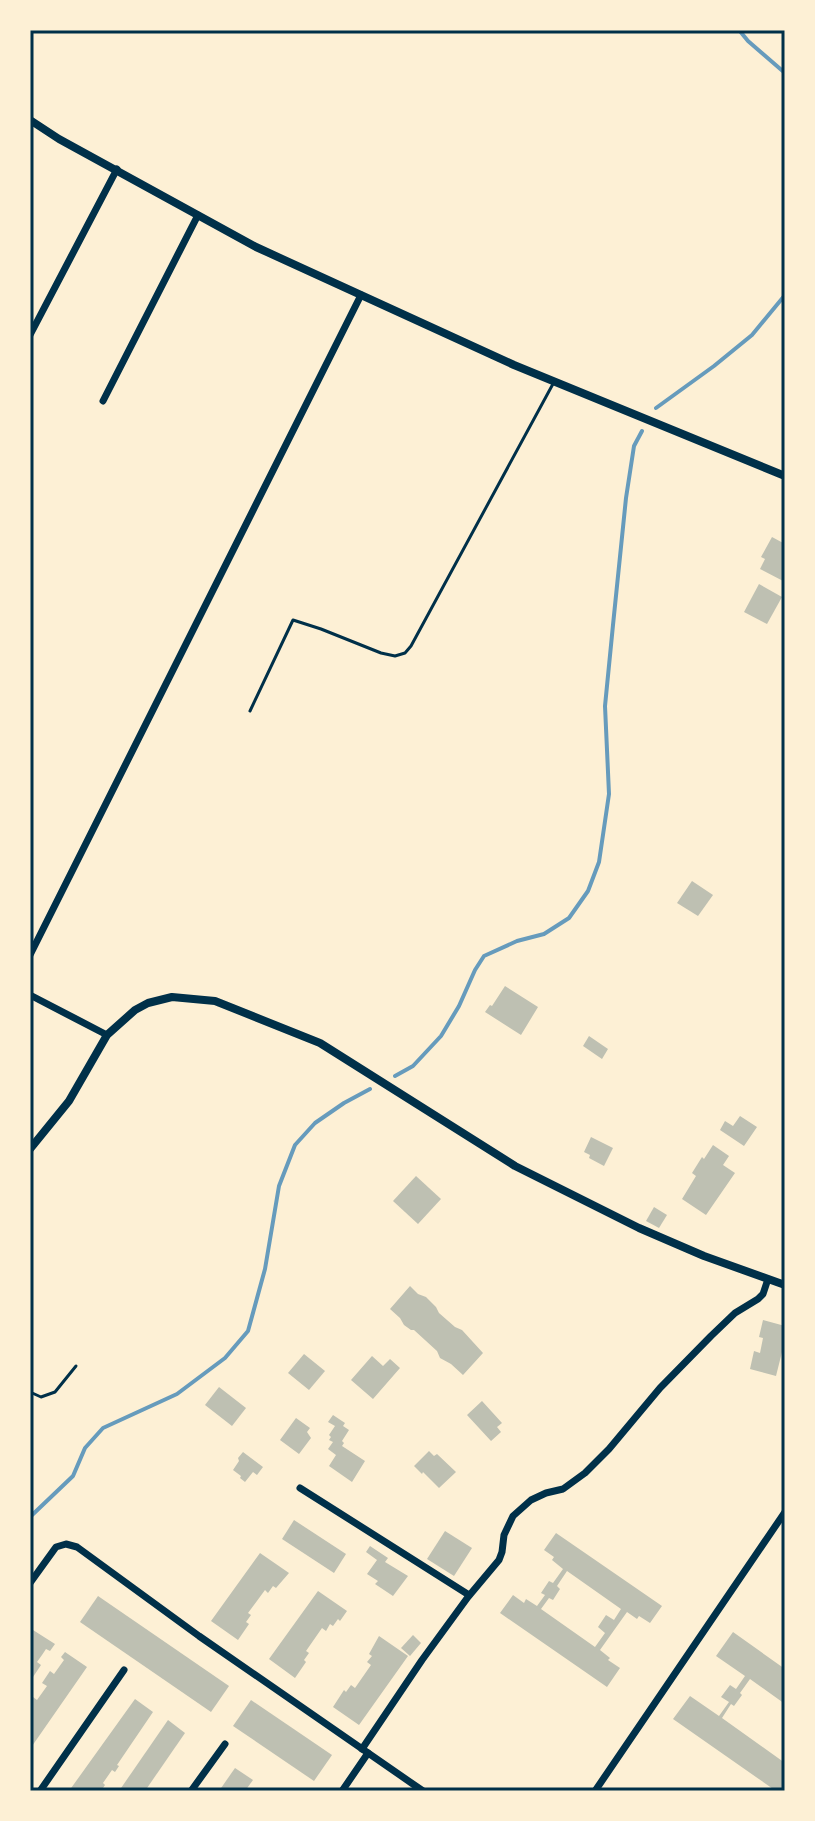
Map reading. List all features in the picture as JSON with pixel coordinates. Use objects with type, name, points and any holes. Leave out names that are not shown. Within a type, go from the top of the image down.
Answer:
[{"type":"street","points":[[30,120],[256,247],[514,365],[785,476]]},
{"type":"street","points":[[30,335],[117,169]]},
{"type":"street","points":[[103,401],[198,215]]},
{"type":"street","points":[[30,955],[361,295]]},
{"type":"street","points":[[30,995],[107,1035]]},
{"type":"street","points":[[30,1149],[69,1101],[107,1035],[135,1010],[172,997],[215,1001],[320,1043],[515,1166],[639,1228],[704,1256],[785,1285]]},
{"type":"street","points":[[342,1791],[422,1660],[469,1595],[499,1560],[504,1535],[513,1516],[531,1500],[563,1489],[585,1473],[660,1388],[727,1321],[763,1294],[768,1279]]},
{"type":"street","points":[[300,1488],[469,1595]]},
{"type":"street","points":[[595,1791],[785,1512]]},
{"type":"street","points":[[30,1583],[56,1547],[66,1544],[77,1547],[199,1636],[423,1791]]},
{"type":"street","points":[[40,1791],[124,1670]]},
{"type":"street","points":[[191,1791],[225,1744]]},
{"type":"lane","points":[[250,711],[293,620],[381,653],[395,656],[405,653],[554,382]]},
{"type":"path","points":[[30,1392],[41,1397],[55,1392],[76,1366]]},
{"type":"building","points":[[772,537],[785,544],[785,582],[760,569],[765,559],[761,557]]},
{"type":"building","points":[[759,584],[782,597],[767,624],[744,612]]},
{"type":"building","points":[[692,881],[713,895],[698,916],[677,903]]},
{"type":"building","points":[[505,986],[538,1007],[521,1035],[485,1012]]},
{"type":"building","points":[[589,1036],[608,1049],[602,1059],[583,1046]]},
{"type":"building","points":[[740,1116],[757,1127],[744,1146],[720,1130],[725,1121],[733,1126]]},
{"type":"building","points":[[591,1137],[613,1148],[604,1166],[584,1152]]},
{"type":"building","points":[[713,1145],[729,1156],[723,1165],[735,1173],[706,1215],[682,1199],[696,1176],[692,1173]]},
{"type":"building","points":[[416,1176],[441,1199],[418,1224],[393,1201]]},
{"type":"building","points":[[654,1207],[667,1215],[659,1228],[646,1221]]},
{"type":"building","points":[[410,1286],[462,1330],[483,1353],[463,1375],[440,1358],[437,1351],[404,1325],[390,1309]]},
{"type":"building","points":[[763,1320],[785,1326],[785,1340],[776,1376],[750,1369],[754,1351],[760,1353],[763,1338],[759,1337]]},
{"type":"building","points":[[304,1354],[325,1371],[309,1390],[288,1373]]},
{"type":"building","points":[[372,1356],[383,1366],[390,1359],[400,1368],[373,1399],[351,1380]]},
{"type":"building","points":[[219,1387],[246,1408],[232,1426],[205,1405]]},
{"type":"building","points":[[482,1401],[502,1423],[497,1427],[501,1432],[491,1441],[467,1415]]},
{"type":"building","points":[[333,1415],[349,1430],[342,1446],[365,1461],[352,1482],[329,1466],[336,1455],[328,1449],[333,1442],[329,1440],[329,1435],[335,1426],[328,1422]]},
{"type":"building","points":[[296,1418],[310,1428],[307,1432],[311,1438],[299,1454],[280,1440]]},
{"type":"building","points":[[429,1451],[434,1456],[437,1454],[456,1472],[439,1488],[414,1466]]},
{"type":"building","points":[[243,1452],[263,1467],[257,1475],[253,1472],[245,1482],[233,1470]]},
{"type":"building","points":[[294,1520],[346,1554],[334,1573],[282,1539]]},
{"type":"building","points":[[445,1531],[472,1548],[454,1576],[427,1559]]},
{"type":"building","points":[[556,1533],[662,1606],[650,1623],[627,1612],[600,1650],[620,1668],[607,1687],[500,1613],[513,1595],[524,1603],[526,1599],[537,1606],[545,1595],[541,1593],[549,1581],[553,1583],[563,1569],[544,1550]],"holes":[[[567,1571],[621,1609],[614,1620],[606,1615],[598,1627],[605,1633],[595,1647],[541,1609],[549,1598],[553,1600],[560,1589],[557,1586]]]},
{"type":"building","points":[[370,1546],[388,1558],[385,1562],[408,1576],[393,1596],[375,1584],[378,1581],[367,1574],[377,1560],[366,1552]]},
{"type":"building","points":[[260,1553],[289,1573],[276,1588],[273,1586],[268,1593],[265,1590],[248,1613],[251,1615],[246,1622],[249,1624],[238,1640],[211,1621]]},
{"type":"building","points":[[318,1591],[347,1611],[340,1621],[338,1619],[333,1626],[330,1624],[326,1631],[322,1628],[306,1651],[309,1653],[304,1660],[306,1662],[295,1678],[269,1659]]},
{"type":"building","points":[[98,1596],[229,1686],[211,1712],[80,1622]]},
{"type":"building","points":[[33,1630],[55,1644],[50,1651],[46,1649],[37,1662],[41,1665],[33,1677],[30,1675],[30,1635]]},
{"type":"building","points":[[733,1632],[785,1669],[785,1704],[750,1679],[740,1693],[742,1695],[722,1718],[785,1763],[785,1791],[776,1791],[673,1719],[690,1696],[719,1716],[729,1702],[721,1697],[730,1685],[736,1689],[745,1676],[716,1656]]},
{"type":"building","points":[[413,1635],[421,1643],[410,1656],[401,1648]]},
{"type":"building","points":[[379,1636],[408,1656],[359,1725],[333,1707],[344,1690],[346,1692],[351,1685],[355,1688],[371,1665],[367,1662],[372,1656],[369,1654]]},
{"type":"building","points":[[65,1652],[87,1667],[30,1749],[30,1701],[33,1697],[37,1700],[47,1686],[42,1683],[50,1671],[54,1674],[64,1660],[61,1657]]},
{"type":"building","points":[[135,1699],[153,1712],[115,1772],[112,1770],[101,1791],[69,1791]]},
{"type":"building","points":[[251,1700],[332,1755],[314,1781],[233,1726]]},
{"type":"building","points":[[168,1720],[185,1733],[145,1791],[119,1791]]},
{"type":"building","points":[[235,1768],[253,1780],[245,1791],[219,1791]]},
{"type":"waterway","points":[[739,30],[785,73]]},
{"type":"waterway","points":[[656,408],[752,335],[785,295]]},
{"type":"waterway","points":[[395,1076],[413,1066],[441,1036],[484,956],[517,941],[544,934],[569,918],[588,891],[599,862],[609,794],[605,706],[626,498],[634,446],[642,431]]},
{"type":"waterway","points":[[30,1517],[73,1476],[85,1448],[103,1428],[177,1394],[225,1358],[248,1331],[265,1269],[279,1186],[295,1145],[315,1123],[370,1089]]}]
